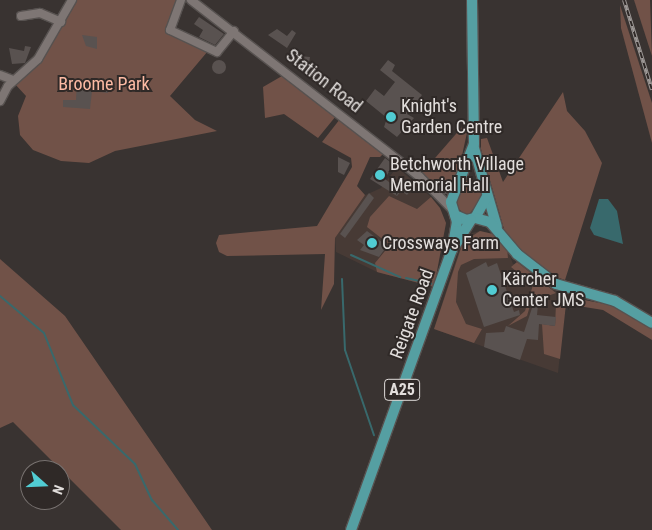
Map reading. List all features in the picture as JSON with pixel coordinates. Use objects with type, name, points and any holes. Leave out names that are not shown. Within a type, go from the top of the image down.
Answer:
[{"type":"main road","points":[[472,0],[474,144],[498,230],[517,254],[556,284],[616,301],[652,323]]},
{"type":"main road","points":[[474,144],[462,177],[455,187],[453,212],[498,230]]},
{"type":"main road","points":[[462,177],[484,181]]},
{"type":"main road","points":[[473,219],[487,196]]},
{"type":"main road","name":"Reigate Road","points":[[452,250],[453,212]]},
{"type":"main road","name":"Reigate Road","points":[[351,530],[452,250],[473,219]]},
{"type":"street","points":[[1,96],[14,80],[30,70],[61,22],[72,0]]},
{"type":"street","points":[[181,0],[170,30],[217,52],[234,31]]},
{"type":"street","name":"Station Road","points":[[191,0],[234,31],[436,190],[453,212]]},
{"type":"street","points":[[21,16],[40,13],[61,22]]},
{"type":"street","points":[[0,75],[14,80]]},
{"type":"street","points":[[436,190],[455,187]]},
{"type":"shaded area","points":[[397,167],[431,197],[446,223],[434,287],[377,272],[336,252],[335,238],[359,198],[381,188]]},
{"type":"shaded area","points":[[480,231],[493,234],[507,248],[513,264],[522,264],[566,296],[558,373],[434,329],[459,251],[472,233]]},
{"type":"green space","name":"Broome Park","points":[[76,0],[177,0],[166,33],[208,51],[170,96],[195,120],[217,131],[115,151],[89,163],[61,161],[33,150],[20,135],[18,116],[26,96],[14,83],[40,62]]},
{"type":"green space","points":[[634,0],[650,0],[652,56]]},
{"type":"green space","points":[[620,5],[652,103],[652,143],[621,28]]},
{"type":"green space","points":[[282,76],[336,116],[318,138],[284,114],[265,118],[263,87]]},
{"type":"green space","points":[[563,92],[567,111],[585,131],[602,163],[565,280],[545,273],[506,236],[481,149],[481,139],[487,138],[503,182]]},
{"type":"green space","points":[[340,119],[385,152],[380,157],[370,157],[357,186],[365,195],[335,238],[334,284],[321,310],[325,254],[227,256],[219,252],[216,243],[219,235],[317,226],[352,167],[351,158],[322,142]]},
{"type":"green space","points":[[462,127],[468,128],[458,174],[450,184],[436,185],[422,173]]},
{"type":"green space","points":[[472,180],[479,183],[484,195],[467,217],[455,205],[464,181]]},
{"type":"green space","points":[[389,196],[417,209],[431,197],[440,208],[446,223],[434,287],[377,272],[375,263],[390,245],[367,227],[370,217]]},
{"type":"green space","points":[[480,231],[493,234],[507,248],[508,258],[474,259],[461,265],[458,272],[456,302],[466,324],[482,329],[474,343],[434,329],[463,242]]},
{"type":"green space","points":[[0,259],[65,316],[212,530],[121,530],[70,479],[70,460],[51,460],[13,422],[0,428]]},
{"type":"green space","points":[[517,262],[556,293],[531,302],[527,316],[508,326],[525,311],[533,285],[511,267]]},
{"type":"green space","points":[[563,296],[616,306],[652,328],[652,340],[603,310],[566,304],[560,359],[544,354],[542,324],[555,326],[556,304]]},
{"type":"water","points":[[599,199],[608,199],[617,211],[623,244],[594,235],[590,228]]},
{"type":"building","points":[[199,17],[224,34],[215,45],[199,37],[203,30],[194,24]]},
{"type":"building","points":[[277,29],[287,36],[292,30],[296,33],[287,48],[268,35]]},
{"type":"building","points":[[82,35],[97,37],[97,49],[86,46]]},
{"type":"building","points":[[25,46],[31,47],[25,63],[12,64],[9,48],[24,51]]},
{"type":"building","points":[[298,56],[310,57],[308,69],[297,68]]},
{"type":"building","points":[[219,60],[224,62],[226,67],[224,72],[219,74],[214,72],[212,67],[214,62]]},
{"type":"building","points":[[388,60],[395,65],[392,71],[422,95],[407,114],[414,118],[397,137],[384,127],[387,118],[366,101],[375,89],[384,96],[395,82],[380,70]]},
{"type":"building","name":"Broome Park","points":[[77,80],[108,85],[108,93],[92,91],[90,109],[63,107],[63,100],[76,100]]},
{"type":"building","points":[[338,157],[350,163],[344,175],[338,172]]},
{"type":"building","points":[[385,158],[393,164],[385,179],[393,185],[400,180],[412,189],[407,195],[401,191],[397,196],[370,179]]},
{"type":"building","points":[[369,193],[374,198],[345,238],[340,234]]},
{"type":"building","name":"Crossways Farm","points":[[367,231],[387,246],[379,257],[360,250],[364,245],[357,240]]},
{"type":"building","points":[[486,262],[488,267],[497,263],[514,312],[519,310],[520,315],[484,327],[466,273]]},
{"type":"building","points":[[533,305],[538,305],[537,315],[556,317],[555,326],[539,324],[538,340],[527,339],[520,360],[484,347],[486,333],[504,332],[506,326],[524,332]]},
{"type":"waterway","points":[[351,255],[400,277]]},
{"type":"waterway","points":[[406,278],[431,284]]},
{"type":"waterway","points":[[342,279],[345,350],[374,435]]},
{"type":"waterway","points":[[0,296],[44,333],[73,405],[135,464],[152,500],[178,530]]},
{"type":"railway","points":[[624,0],[652,90]]},
{"type":"place","name":"Knight's Garden Centre","points":[[391,117]]},
{"type":"place","name":"Betchworth Village Memorial Hall","points":[[380,175]]},
{"type":"place","name":"Crossways Farm","points":[[372,243]]},
{"type":"place","name":"Kärcher Center JMS","points":[[492,290]]}]
